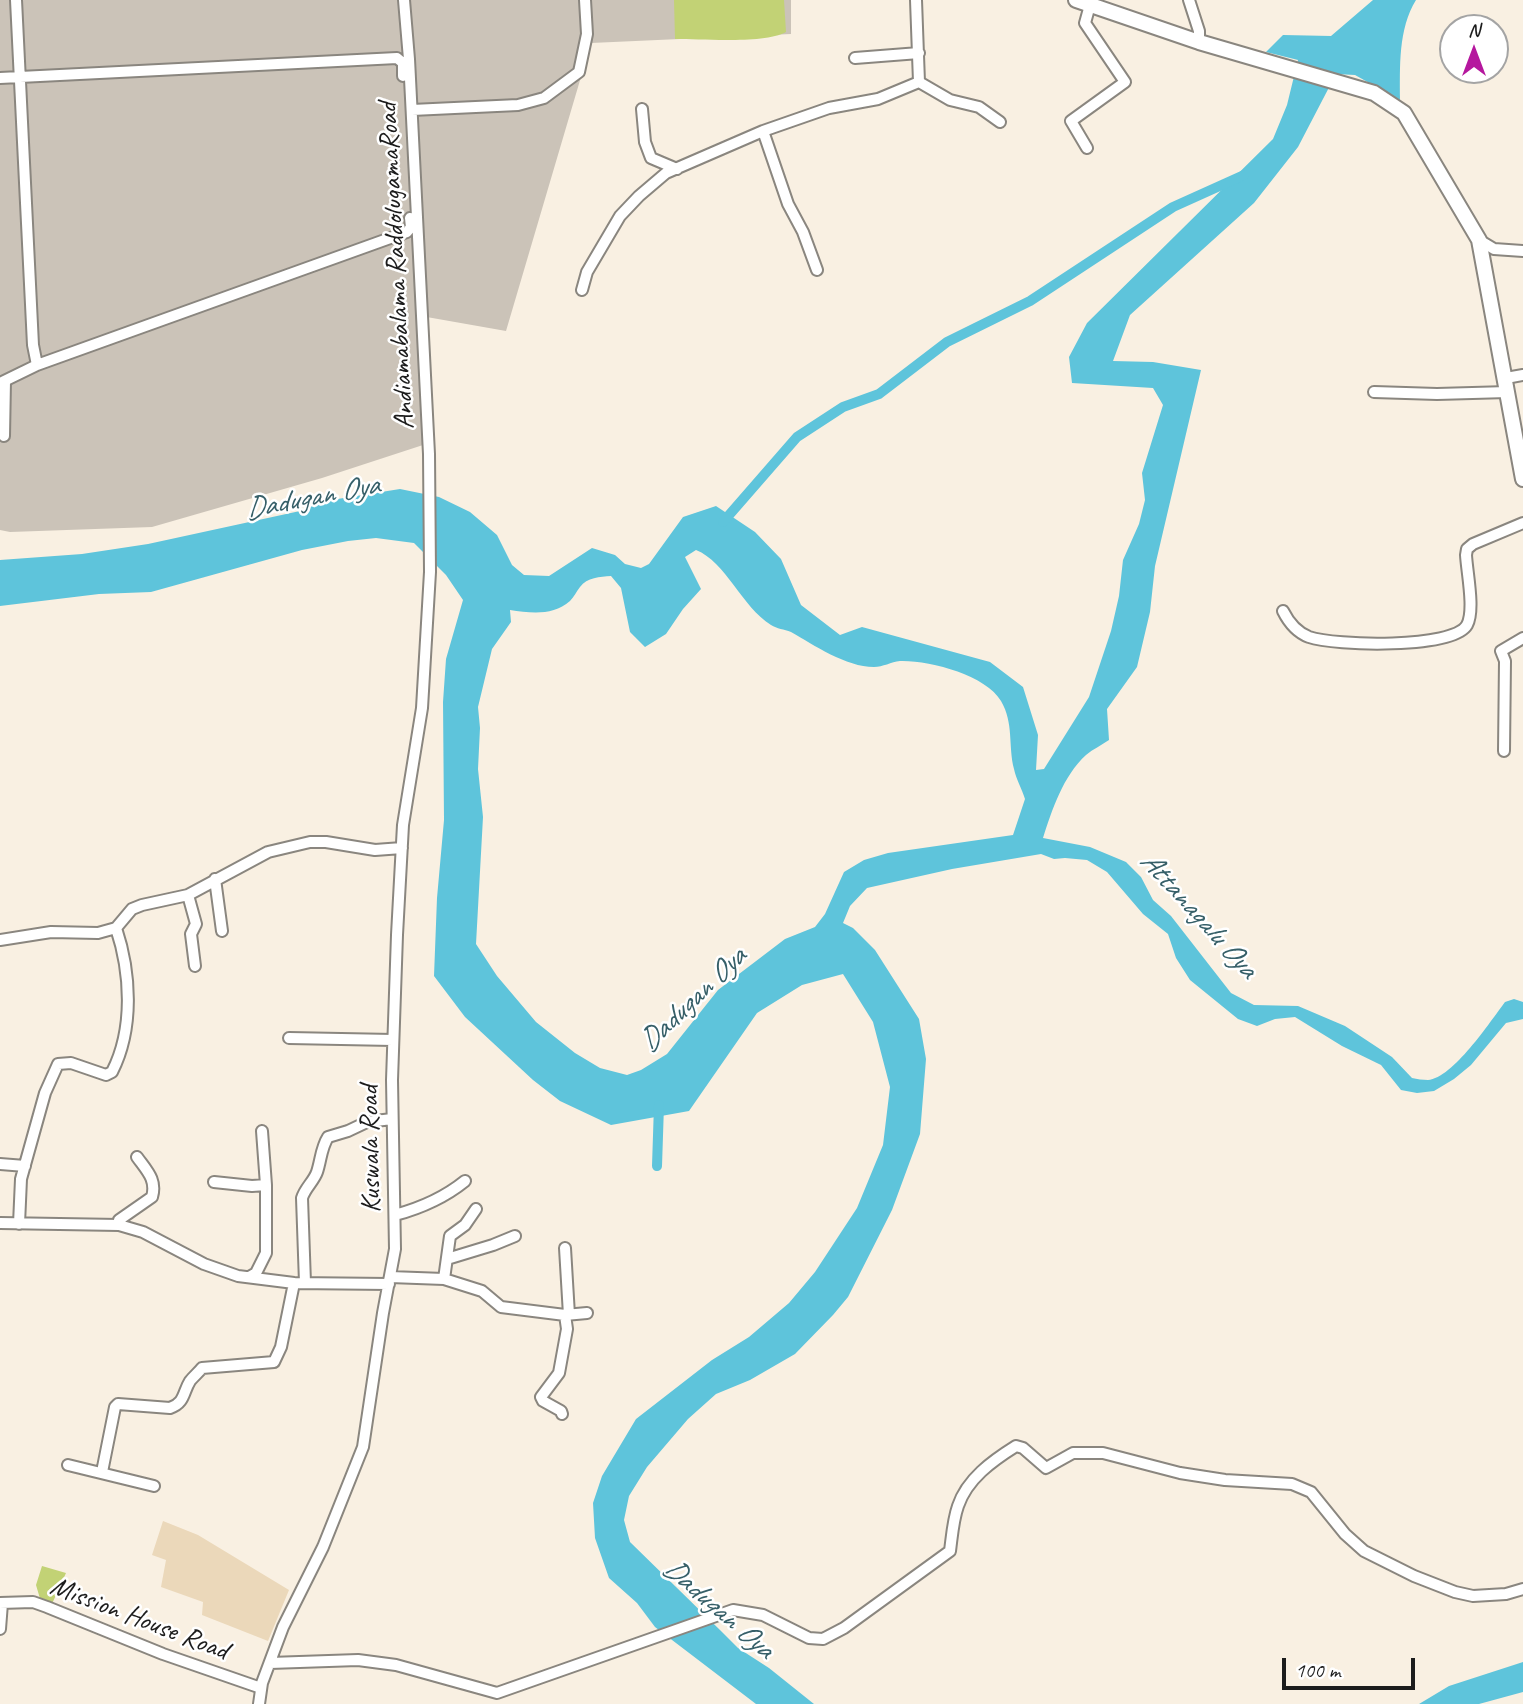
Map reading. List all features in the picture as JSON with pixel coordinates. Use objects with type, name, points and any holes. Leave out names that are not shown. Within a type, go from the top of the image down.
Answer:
[{"type":"main road","points":[[1076,0],[1199,42],[1374,93],[1404,113],[1479,240],[1523,479]]},
{"type":"street","points":[[16,0],[33,345],[37,365]]},
{"type":"street","name":"Andiamabalama RaddolugamaRoad","points":[[404,0],[429,454],[430,572]]},
{"type":"street","points":[[412,110],[518,106],[544,97],[579,72],[587,34],[585,0]]},
{"type":"street","points":[[916,0],[919,82]]},
{"type":"street","points":[[1189,0],[1199,30],[1199,42]]},
{"type":"street","points":[[1087,148],[1071,121],[1125,82],[1085,23],[1090,5]]},
{"type":"street","points":[[855,58],[919,53]]},
{"type":"street","points":[[0,78],[397,58],[403,64],[411,227],[407,232],[37,365],[3,382],[4,436]]},
{"type":"street","points":[[919,82],[950,100],[979,107],[1000,121]]},
{"type":"street","points":[[582,290],[587,272],[620,216],[666,173],[763,131],[829,108],[878,99],[919,82]]},
{"type":"street","points":[[642,109],[645,142],[651,158],[677,169]]},
{"type":"street","points":[[763,131],[788,204],[803,232],[817,270]]},
{"type":"street","points":[[1479,240],[1494,249],[1523,251]]},
{"type":"street","points":[[1374,392],[1437,394],[1507,385],[1523,375]]},
{"type":"street","points":[[1283,611],[1290,625],[1307,637],[1337,643],[1390,644],[1456,635],[1466,628],[1471,615],[1467,549],[1523,523]]},
{"type":"street","name":"Kuswala Road","points":[[259,1704],[261,1688],[283,1628],[323,1547],[363,1447],[395,1249],[393,1040],[402,848],[408,784],[422,708],[430,572]]},
{"type":"street","points":[[1504,751],[1506,661],[1502,651],[1523,638]]},
{"type":"street","points":[[0,940],[51,932],[98,933],[116,928],[132,909],[188,895],[268,852],[310,842],[375,850],[402,848]]},
{"type":"street","points":[[215,879],[222,931]]},
{"type":"street","points":[[188,895],[196,924],[191,934],[195,966]]},
{"type":"street","points":[[19,1224],[25,1166],[45,1093],[58,1064],[71,1063],[106,1075],[112,1072],[119,1058],[127,1031],[127,979],[116,928]]},
{"type":"street","points":[[289,1038],[393,1040]]},
{"type":"street","points":[[102,1472],[115,1407],[118,1404],[170,1408],[178,1405],[190,1382],[202,1367],[274,1362],[300,1283],[302,1198],[305,1189],[316,1175],[323,1145],[328,1137],[348,1132],[367,1122],[393,1119]]},
{"type":"street","points":[[249,1277],[256,1273],[266,1253],[266,1185],[262,1130]]},
{"type":"street","points":[[119,1225],[119,1220],[152,1197],[155,1187],[151,1176],[137,1157]]},
{"type":"street","points":[[0,1164],[25,1166]]},
{"type":"street","points":[[394,1214],[413,1210],[449,1195],[465,1181]]},
{"type":"street","points":[[214,1182],[266,1185]]},
{"type":"street","points":[[444,1279],[450,1237],[465,1225],[476,1209]]},
{"type":"street","points":[[0,1223],[119,1225],[143,1232],[204,1264],[238,1276],[300,1283],[444,1279],[482,1291],[501,1307],[567,1315],[587,1314]]},
{"type":"street","points":[[447,1259],[515,1236]]},
{"type":"street","points":[[562,1414],[541,1397],[559,1373],[567,1329],[565,1248]]},
{"type":"street","points":[[270,1663],[358,1660],[396,1665],[497,1693],[733,1610],[763,1615],[809,1638],[823,1639],[844,1628],[950,1551],[958,1506],[969,1483],[1016,1446],[1023,1448],[1046,1468],[1073,1453],[1103,1453],[1180,1473],[1224,1480],[1292,1484],[1311,1492],[1345,1534],[1364,1551],[1414,1576],[1473,1596],[1506,1594],[1523,1589]]},
{"type":"street","points":[[68,1465],[155,1486]]},
{"type":"street","name":"Mission House Road","points":[[1,1603],[33,1602],[47,1606],[163,1654],[261,1688]]},
{"type":"street","points":[[0,1629],[1,1603]]},
{"type":"shaded area","points":[[0,0],[791,0],[791,34],[591,43],[506,331],[421,316],[423,445],[322,478],[152,527],[10,532],[0,530]]},
{"type":"shaded area","points":[[163,1521],[198,1535],[289,1590],[268,1641],[202,1615],[203,1602],[161,1587],[166,1560],[152,1555]]},
{"type":"green space","points":[[674,0],[784,0],[786,32],[749,39],[675,39]]},
{"type":"green space","points":[[42,1566],[66,1573],[51,1606],[41,1602],[36,1585]]},
{"type":"water","points":[[1373,0],[1416,0],[1403,36],[1400,100],[1355,75],[1336,74],[1298,147],[1254,203],[1130,315],[1113,361],[1153,362],[1201,370],[1155,566],[1150,612],[1137,667],[1107,709],[1109,740],[1086,755],[1071,773],[1054,805],[1043,838],[1090,847],[1126,862],[1141,877],[1153,900],[1171,916],[1231,993],[1254,1005],[1298,1006],[1345,1026],[1392,1057],[1412,1078],[1428,1080],[1448,1070],[1470,1048],[1505,1002],[1514,999],[1523,1002],[1523,1019],[1506,1023],[1471,1065],[1434,1091],[1417,1093],[1401,1090],[1381,1065],[1342,1046],[1295,1017],[1275,1019],[1257,1026],[1238,1019],[1190,980],[1176,958],[1168,934],[1143,914],[1107,872],[1087,860],[1054,859],[1041,854],[952,869],[867,888],[850,906],[843,923],[853,928],[875,950],[919,1019],[926,1059],[920,1134],[892,1210],[848,1297],[833,1315],[795,1354],[750,1380],[716,1394],[688,1419],[647,1467],[629,1496],[624,1520],[630,1542],[738,1648],[769,1668],[814,1704],[756,1704],[655,1627],[637,1603],[609,1578],[595,1538],[593,1503],[602,1476],[636,1419],[712,1360],[749,1337],[789,1303],[815,1272],[857,1208],[883,1145],[890,1087],[873,1022],[843,974],[802,985],[757,1013],[689,1111],[611,1125],[560,1101],[533,1080],[465,1017],[434,976],[444,820],[443,702],[446,659],[463,600],[446,575],[414,543],[376,538],[348,541],[302,550],[151,592],[99,594],[0,606],[0,560],[82,554],[148,544],[300,511],[325,501],[400,489],[439,497],[470,512],[497,535],[512,565],[524,575],[549,576],[592,548],[615,555],[625,564],[641,568],[649,564],[683,517],[716,506],[755,532],[781,559],[801,605],[840,635],[862,627],[990,662],[1023,687],[1038,735],[1036,770],[1044,769],[1089,697],[1111,631],[1123,560],[1139,524],[1145,500],[1142,473],[1163,405],[1153,388],[1072,383],[1069,357],[1087,323],[1273,139],[1287,105],[1298,60],[1266,52],[1283,35],[1331,36]],"holes":[[[696,550],[707,556],[761,617],[773,626],[791,632],[831,654],[863,666],[877,667],[900,661],[941,666],[970,677],[994,692],[1005,709],[1014,769],[1025,799],[1013,835],[888,853],[864,860],[844,872],[825,914],[815,927],[785,939],[718,990],[667,1054],[627,1075],[600,1068],[575,1053],[536,1022],[497,976],[476,944],[483,817],[478,769],[478,707],[492,649],[511,622],[510,610],[534,612],[556,609],[570,601],[586,581],[611,576],[621,588],[630,632],[645,647],[666,634],[701,589],[685,557]]]},
{"type":"water","points":[[1523,1662],[1523,1692],[1479,1704],[1419,1704],[1449,1686]]},
{"type":"waterway","points":[[723,522],[797,437],[843,407],[879,394],[947,342],[1030,301],[1173,207],[1244,175]]},
{"type":"waterway","points":[[657,1166],[659,1105]]},
{"type":"water label","name":"Dadugan Oya","points":[[312,498]]},
{"type":"water label","name":"Attanagalu Oya","points":[[1198,915]]},
{"type":"water label","name":"Dadugan Oya","points":[[693,1000]]},
{"type":"water label","name":"Dadugan Oya","points":[[718,1609]]}]
